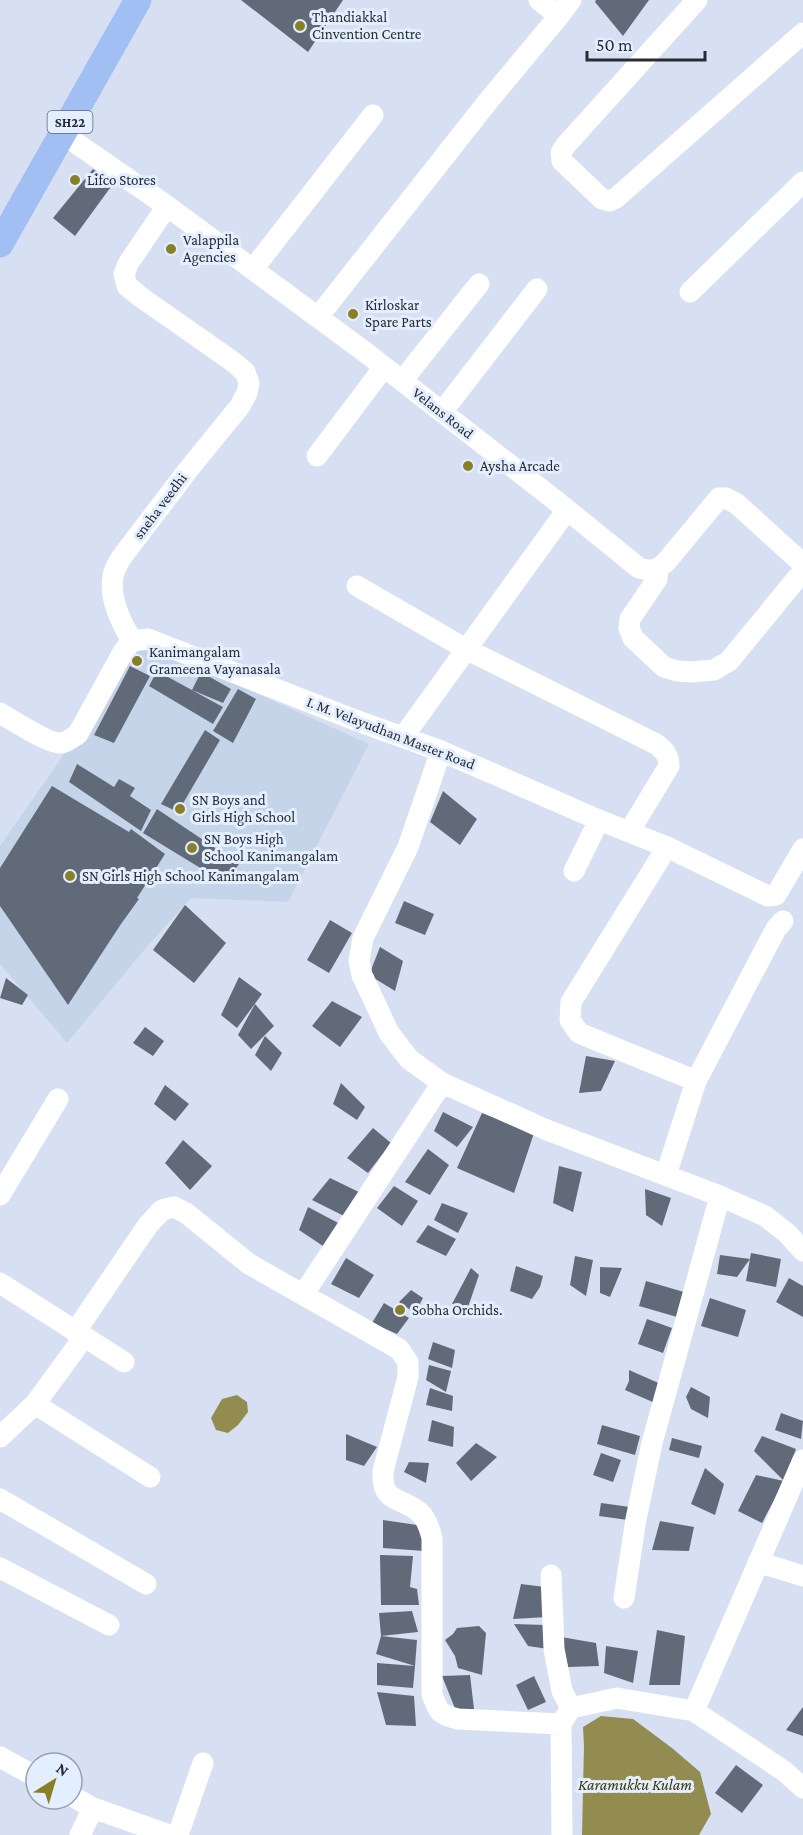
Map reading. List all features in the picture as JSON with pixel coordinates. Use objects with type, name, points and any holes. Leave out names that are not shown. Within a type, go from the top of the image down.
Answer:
[{"type":"main road","name":"SH22","points":[[3,231],[63,134],[138,0]]},
{"type":"street","points":[[318,317],[489,100],[565,8],[539,0]]},
{"type":"street","points":[[696,0],[561,153],[562,161],[602,199],[609,201],[616,198],[803,33]]},
{"type":"street","points":[[253,269],[373,115]]},
{"type":"street","name":"Velans Road","points":[[63,134],[167,206],[318,317],[639,568],[649,571],[658,569]]},
{"type":"street","points":[[690,292],[803,182]]},
{"type":"street","name":"sneha veedhi","points":[[132,641],[118,618],[113,590],[113,574],[121,558],[240,406],[249,383],[245,372],[232,361],[127,286],[124,274],[128,264],[167,206]]},
{"type":"street","points":[[402,381],[479,284]]},
{"type":"street","points":[[442,412],[537,289]]},
{"type":"street","points":[[316,456],[384,367]]},
{"type":"street","points":[[803,564],[737,504],[726,498],[719,498],[658,569],[657,579],[630,619],[629,628],[633,638],[664,667],[692,672],[714,670],[729,661],[803,571]]},
{"type":"street","points":[[403,737],[567,510]]},
{"type":"street","points":[[357,586],[466,649],[663,749],[669,757],[669,766],[630,832]]},
{"type":"street","name":"I. M. Velayudhan Master Road","points":[[132,641],[148,639],[441,751],[667,847],[768,896],[776,895]]},
{"type":"street","points":[[0,713],[50,740],[60,743],[70,740],[78,734],[123,652],[132,641]]},
{"type":"street","points":[[441,751],[408,847],[363,938],[359,961],[362,975],[389,1033],[409,1059],[442,1083],[547,1130],[720,1196],[765,1216],[788,1234],[803,1251]]},
{"type":"street","points":[[574,871],[599,820]]},
{"type":"street","points":[[667,847],[571,1002],[570,1020],[579,1033],[696,1082]]},
{"type":"street","points":[[666,1175],[696,1082],[776,929],[793,923],[776,895],[803,849]]},
{"type":"street","points":[[303,1295],[442,1083]]},
{"type":"street","points":[[0,1195],[58,1099]]},
{"type":"street","points":[[624,1598],[636,1519],[652,1443],[720,1196]]},
{"type":"street","points":[[0,1437],[35,1404],[148,1225],[162,1210],[174,1207],[186,1213],[249,1264],[399,1349],[408,1362],[408,1377],[383,1471],[382,1483],[389,1496],[421,1513],[429,1526],[432,1539],[432,1694],[440,1713],[458,1719],[566,1716],[616,1698],[694,1711],[784,1771],[803,1788]]},
{"type":"street","points":[[0,1283],[124,1362]]},
{"type":"street","points":[[35,1404],[150,1477]]},
{"type":"street","points":[[694,1711],[803,1460]]},
{"type":"street","points":[[0,1499],[146,1584]]},
{"type":"street","points":[[758,1562],[803,1576]]},
{"type":"street","points":[[0,1568],[109,1625]]},
{"type":"street","points":[[551,1575],[554,1649],[566,1716],[562,1835]]},
{"type":"street","points":[[0,1757],[24,1770]]},
{"type":"street","points":[[178,1835],[203,1763]]},
{"type":"street","points":[[84,1803],[169,1835]]},
{"type":"street","points":[[80,1835],[93,1808]]},
{"type":"shaded area","name":"SN Boys and Girls High School","points":[[139,640],[369,744],[288,902],[191,898],[145,949],[67,1043],[0,964],[0,846]]},
{"type":"water","points":[[237,1395],[247,1402],[248,1412],[228,1433],[216,1430],[211,1418],[222,1399]]},
{"type":"water","name":"Karamukku Kulam","points":[[601,1716],[633,1719],[700,1772],[711,1814],[699,1835],[582,1835],[583,1727]]},
{"type":"building","name":"Thandiakkal Cinvention Centre","points":[[241,0],[343,0],[308,52]]},
{"type":"building","points":[[596,0],[649,0],[623,36],[595,2]]},
{"type":"building","points":[[93,169],[113,184],[75,236],[53,218]]},
{"type":"building","points":[[130,666],[150,676],[114,743],[94,735]]},
{"type":"building","points":[[157,671],[223,707],[213,724],[149,686]]},
{"type":"building","points":[[201,672],[231,689],[223,703],[192,690]]},
{"type":"building","points":[[238,689],[256,699],[233,743],[213,731]]},
{"type":"building","name":"SN Boys High School Kanimangalam","points":[[205,730],[220,740],[178,812],[161,804]]},
{"type":"building","points":[[77,764],[114,787],[119,779],[135,788],[130,796],[151,810],[141,831],[69,782]]},
{"type":"building","points":[[52,786],[129,832],[131,829],[165,854],[137,898],[139,899],[68,1005],[0,906],[0,868]]},
{"type":"building","points":[[443,791],[477,819],[460,845],[430,822]]},
{"type":"building","name":"SN Boys High School Kanimangalam","points":[[157,809],[239,864],[225,883],[143,833]]},
{"type":"building","points":[[404,901],[434,914],[425,935],[395,923]]},
{"type":"building","points":[[185,905],[226,943],[194,983],[153,950]]},
{"type":"building","points":[[330,920],[352,933],[329,973],[307,960]]},
{"type":"building","points":[[380,947],[403,961],[395,991],[369,975]]},
{"type":"building","points":[[239,977],[262,994],[237,1028],[221,1015]]},
{"type":"building","points":[[6,978],[28,995],[22,1005],[0,998]]},
{"type":"building","points":[[332,1001],[362,1017],[340,1047],[312,1026]]},
{"type":"building","points":[[255,1004],[274,1026],[251,1049],[238,1035]]},
{"type":"building","points":[[145,1027],[164,1041],[153,1056],[133,1043]]},
{"type":"building","points":[[265,1036],[282,1053],[271,1071],[255,1055]]},
{"type":"building","points":[[586,1056],[615,1061],[601,1091],[579,1093]]},
{"type":"building","points":[[341,1083],[365,1107],[357,1120],[333,1104]]},
{"type":"building","points":[[165,1085],[189,1104],[175,1121],[154,1104]]},
{"type":"building","points":[[443,1112],[473,1127],[457,1147],[434,1131]]},
{"type":"building","points":[[482,1113],[534,1133],[514,1193],[457,1168]]},
{"type":"building","points":[[373,1128],[391,1143],[368,1173],[347,1158]]},
{"type":"building","points":[[183,1140],[212,1166],[190,1190],[165,1163]]},
{"type":"building","points":[[428,1149],[449,1165],[430,1195],[405,1182]]},
{"type":"building","points":[[559,1166],[582,1172],[573,1212],[553,1203]]},
{"type":"building","points":[[330,1178],[363,1194],[350,1219],[312,1200]]},
{"type":"building","points":[[394,1186],[418,1201],[402,1226],[377,1208]]},
{"type":"building","points":[[645,1189],[671,1198],[662,1226],[646,1215]]},
{"type":"building","points":[[442,1203],[468,1213],[458,1233],[434,1220]]},
{"type":"building","points":[[308,1207],[342,1225],[329,1250],[299,1230]]},
{"type":"building","points":[[428,1225],[456,1239],[446,1256],[416,1242]]},
{"type":"building","points":[[751,1253],[781,1259],[776,1287],[746,1281]]},
{"type":"building","points":[[720,1255],[750,1259],[737,1277],[717,1274]]},
{"type":"building","points":[[575,1256],[593,1260],[586,1296],[570,1285]]},
{"type":"building","points":[[346,1258],[374,1275],[359,1298],[331,1284]]},
{"type":"building","points":[[516,1266],[543,1276],[540,1287],[532,1299],[510,1291]]},
{"type":"building","points":[[600,1267],[622,1268],[610,1297],[600,1293]]},
{"type":"building","points":[[471,1268],[479,1275],[467,1310],[452,1304]]},
{"type":"building","points":[[789,1278],[803,1286],[803,1317],[776,1302]]},
{"type":"building","points":[[646,1281],[684,1292],[677,1317],[639,1306]]},
{"type":"building","points":[[411,1290],[423,1298],[415,1313],[399,1302]]},
{"type":"building","points":[[710,1298],[746,1310],[738,1337],[701,1326]]},
{"type":"building","points":[[384,1303],[409,1318],[397,1334],[372,1323]]},
{"type":"building","points":[[647,1319],[672,1328],[663,1353],[638,1344]]},
{"type":"building","points":[[433,1342],[455,1350],[452,1368],[428,1359]]},
{"type":"building","points":[[429,1365],[451,1371],[446,1392],[426,1380]]},
{"type":"building","points":[[629,1370],[663,1385],[655,1403],[625,1390],[629,1381]]},
{"type":"building","points":[[691,1387],[710,1397],[708,1418],[691,1409],[686,1397]]},
{"type":"building","points":[[430,1388],[453,1396],[452,1411],[426,1405]]},
{"type":"building","points":[[781,1413],[803,1421],[801,1439],[775,1430]]},
{"type":"building","points":[[432,1420],[454,1427],[453,1447],[428,1441]]},
{"type":"building","points":[[602,1425],[640,1436],[635,1455],[597,1444]]},
{"type":"building","points":[[346,1434],[377,1447],[364,1466],[346,1460]]},
{"type":"building","points":[[762,1436],[796,1449],[784,1481],[754,1451]]},
{"type":"building","points":[[672,1438],[702,1446],[699,1458],[669,1450]]},
{"type":"building","points":[[476,1443],[497,1457],[471,1481],[456,1463]]},
{"type":"building","points":[[601,1453],[621,1460],[613,1482],[593,1475]]},
{"type":"building","points":[[409,1462],[429,1463],[426,1483],[404,1472]]},
{"type":"building","points":[[705,1468],[724,1484],[715,1515],[691,1504]]},
{"type":"building","points":[[756,1475],[784,1481],[762,1523],[738,1511]]},
{"type":"building","points":[[601,1503],[630,1507],[628,1520],[599,1516]]},
{"type":"building","points":[[383,1520],[424,1526],[424,1551],[383,1548]]},
{"type":"building","points":[[660,1521],[694,1527],[689,1551],[652,1550]]},
{"type":"building","points":[[380,1555],[413,1556],[410,1587],[417,1589],[419,1605],[381,1605]]},
{"type":"building","points":[[521,1584],[545,1587],[547,1617],[513,1619]]},
{"type":"building","points":[[412,1611],[418,1632],[381,1636],[379,1613]]},
{"type":"building","points":[[514,1624],[545,1625],[548,1649],[528,1646]]},
{"type":"building","points":[[479,1626],[486,1633],[482,1675],[458,1668],[455,1656],[445,1640],[457,1628]]},
{"type":"building","points":[[657,1630],[685,1636],[680,1685],[649,1685]]},
{"type":"building","points":[[381,1636],[417,1640],[415,1666],[376,1654]]},
{"type":"building","points":[[561,1637],[596,1643],[599,1666],[568,1667]]},
{"type":"building","points":[[606,1646],[638,1651],[633,1683],[604,1673]]},
{"type":"building","points":[[377,1663],[415,1666],[413,1688],[377,1685]]},
{"type":"building","points":[[470,1675],[474,1709],[456,1711],[442,1676]]},
{"type":"building","points":[[534,1676],[546,1702],[528,1710],[516,1685]]},
{"type":"building","points":[[377,1692],[414,1696],[416,1726],[386,1725]]},
{"type":"building","points":[[803,1707],[803,1736],[786,1730]]},
{"type":"building","points":[[736,1765],[763,1785],[742,1813],[715,1793]]},
{"type":"place","name":"Thandiakkal Cinvention Centre","points":[[300,26]]},
{"type":"place","name":"Lifco Stores","points":[[75,180]]},
{"type":"place","name":"Valappila Agencies","points":[[171,249]]},
{"type":"place","name":"Kirloskar Spare Parts","points":[[353,314]]},
{"type":"place","name":"Aysha Arcade","points":[[468,466]]},
{"type":"place","name":"Kanimangalam Grameena Vayanasala","points":[[137,661]]},
{"type":"place","name":"SN Boys and Girls High School","points":[[180,809]]},
{"type":"place","name":"SN Boys High School Kanimangalam","points":[[192,848]]},
{"type":"place","name":"SN Girls High School Kanimangalam","points":[[70,876]]},
{"type":"place","name":"Sobha Orchids.","points":[[400,1310]]}]
